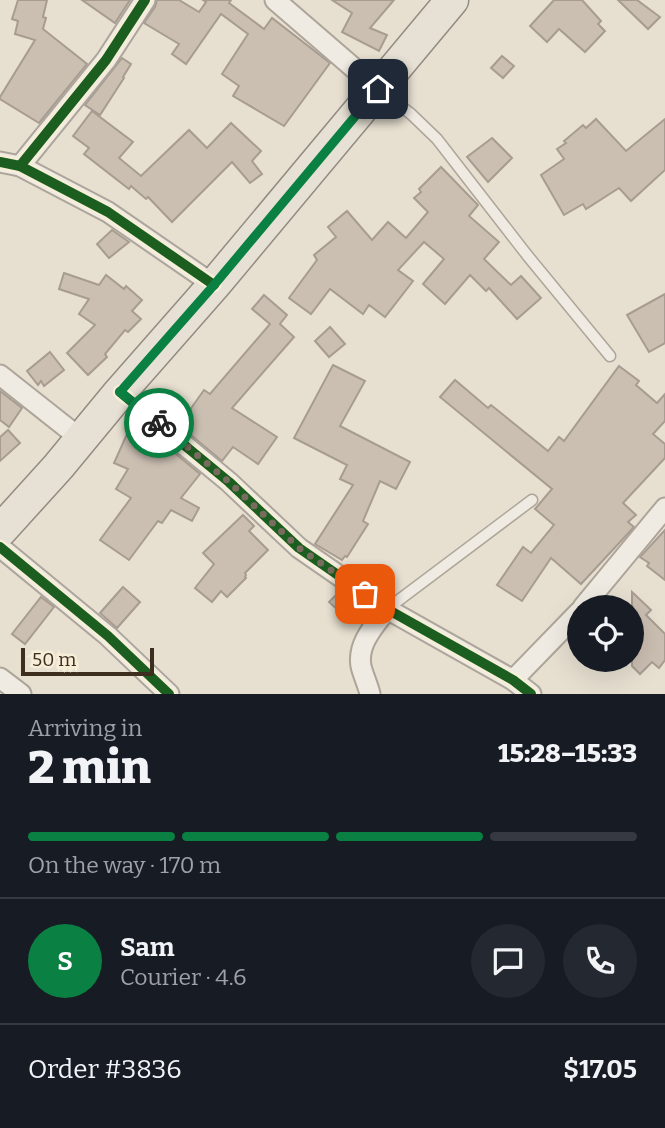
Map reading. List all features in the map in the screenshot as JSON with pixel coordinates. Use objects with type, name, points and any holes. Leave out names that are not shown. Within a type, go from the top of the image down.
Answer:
[{"type":"main road","points":[[0,531],[214,285],[452,0]]},
{"type":"street","points":[[20,166],[106,60],[145,0]]},
{"type":"street","points":[[275,0],[378,89]]},
{"type":"street","points":[[0,162],[20,166],[108,212],[214,285]]},
{"type":"street","points":[[0,375],[81,439]]},
{"type":"street","points":[[120,392],[229,482],[299,548],[387,609],[513,680],[531,694]]},
{"type":"street","points":[[593,595],[665,508]]},
{"type":"street","points":[[0,547],[108,636],[169,694]]},
{"type":"street","points":[[370,694],[361,665],[362,647],[387,609]]},
{"type":"street","points":[[513,680],[567,624]]},
{"type":"street","points":[[0,678],[22,694]]},
{"type":"lane","points":[[378,89],[411,114],[437,139],[610,356]]},
{"type":"lane","points":[[387,609],[532,500]]},
{"type":"building","points":[[18,0],[47,0],[43,29],[87,64],[39,123],[0,99],[35,40],[15,34],[18,21],[12,19]]},
{"type":"building","points":[[82,0],[130,0],[115,23]]},
{"type":"building","points":[[157,0],[179,0],[199,12],[206,2],[203,0],[231,0],[229,3],[264,29],[272,18],[330,63],[284,126],[233,96],[239,86],[222,74],[248,34],[221,14],[186,64],[172,54],[179,44],[144,23]]},
{"type":"building","points":[[332,0],[394,0],[370,28],[387,35],[379,51],[342,32],[352,13]]},
{"type":"building","points":[[554,0],[582,0],[601,21],[598,24],[605,31],[585,52],[559,29],[547,42],[530,26]]},
{"type":"building","points":[[618,0],[637,0],[660,17],[648,29]]},
{"type":"building","points":[[502,56],[514,66],[503,78],[491,68]]},
{"type":"building","points":[[122,58],[131,64],[100,115],[85,105]]},
{"type":"building","points":[[92,111],[133,142],[119,158],[141,176],[189,130],[207,148],[231,123],[261,151],[252,161],[262,174],[250,183],[232,162],[172,222],[148,197],[146,199],[131,186],[129,189],[84,154],[89,148],[73,136]]},
{"type":"building","points":[[596,119],[626,151],[665,119],[665,170],[631,201],[619,188],[586,209],[583,204],[564,215],[541,175],[564,159],[557,149],[566,143],[564,141],[583,125],[586,128]]},
{"type":"building","points":[[492,138],[512,158],[488,182],[467,157]]},
{"type":"building","points":[[441,167],[478,205],[469,216],[499,242],[484,259],[511,285],[521,276],[541,298],[517,319],[489,288],[486,291],[470,275],[445,304],[423,284],[444,259],[424,242],[398,270],[413,281],[385,317],[369,305],[363,314],[330,289],[311,314],[289,298],[317,260],[314,255],[336,237],[328,227],[347,211],[372,240],[388,222],[406,238],[428,212],[414,198],[421,192],[419,189]]},
{"type":"building","points":[[112,230],[129,242],[109,258],[97,244]]},
{"type":"building","points":[[64,273],[99,285],[106,275],[124,289],[126,286],[142,300],[132,311],[141,319],[128,332],[125,330],[105,354],[107,357],[88,375],[67,353],[95,325],[79,314],[89,299],[59,289]]},
{"type":"building","points":[[665,294],[665,343],[649,352],[627,315]]},
{"type":"building","points":[[264,295],[287,315],[280,324],[294,337],[232,408],[277,437],[258,464],[233,447],[222,461],[179,425],[204,390],[210,394],[270,324],[252,309]]},
{"type":"building","points":[[330,327],[345,344],[329,357],[315,341]]},
{"type":"building","points":[[50,352],[64,370],[44,386],[41,381],[38,385],[27,371]]},
{"type":"building","points":[[333,365],[365,381],[340,426],[410,462],[396,489],[380,481],[363,521],[368,524],[347,557],[342,560],[315,544],[353,485],[340,479],[347,465],[294,438]]},
{"type":"building","points":[[619,366],[639,381],[636,385],[657,403],[665,394],[665,421],[653,434],[665,444],[665,458],[623,503],[636,515],[628,522],[634,527],[581,584],[551,558],[522,601],[497,585],[523,547],[531,553],[554,525],[535,509],[552,489],[440,397],[455,380],[488,408],[491,405],[548,451],[559,437],[564,441]]},
{"type":"building","points":[[0,391],[22,408],[9,427],[0,420]]},
{"type":"building","points":[[8,430],[20,443],[0,461],[0,437]]},
{"type":"building","points":[[127,434],[159,450],[164,444],[200,474],[181,498],[199,508],[192,521],[171,510],[162,523],[158,521],[129,560],[100,540],[131,498],[116,489],[128,469],[114,463]]},
{"type":"building","points":[[243,515],[254,526],[249,531],[268,550],[245,573],[246,578],[227,597],[221,591],[212,602],[195,588],[214,564],[203,553]]},
{"type":"building","points":[[665,530],[665,580],[640,557]]},
{"type":"building","points":[[123,587],[140,602],[117,628],[100,613]]},
{"type":"building","points":[[340,591],[361,606],[348,619],[329,602]]},
{"type":"building","points":[[41,597],[54,607],[25,644],[12,634]]},
{"type":"building","points":[[644,603],[651,610],[646,615],[665,634],[665,660],[659,668],[652,662],[644,670]]},
{"type":"cycle path","points":[[20,166],[106,60],[145,0]]},
{"type":"cycle path","points":[[0,162],[20,166],[108,212],[214,285]]},
{"type":"cycle path","points":[[120,392],[229,482],[299,548],[387,609],[513,680],[531,694]]},
{"type":"cycle path","points":[[0,547],[108,636],[169,694]]},
{"type":"way so far","points":[[159,423],[229,482],[299,548],[365,594]]},
{"type":"route","points":[[159,423],[120,392],[214,285],[378,89]]}]
